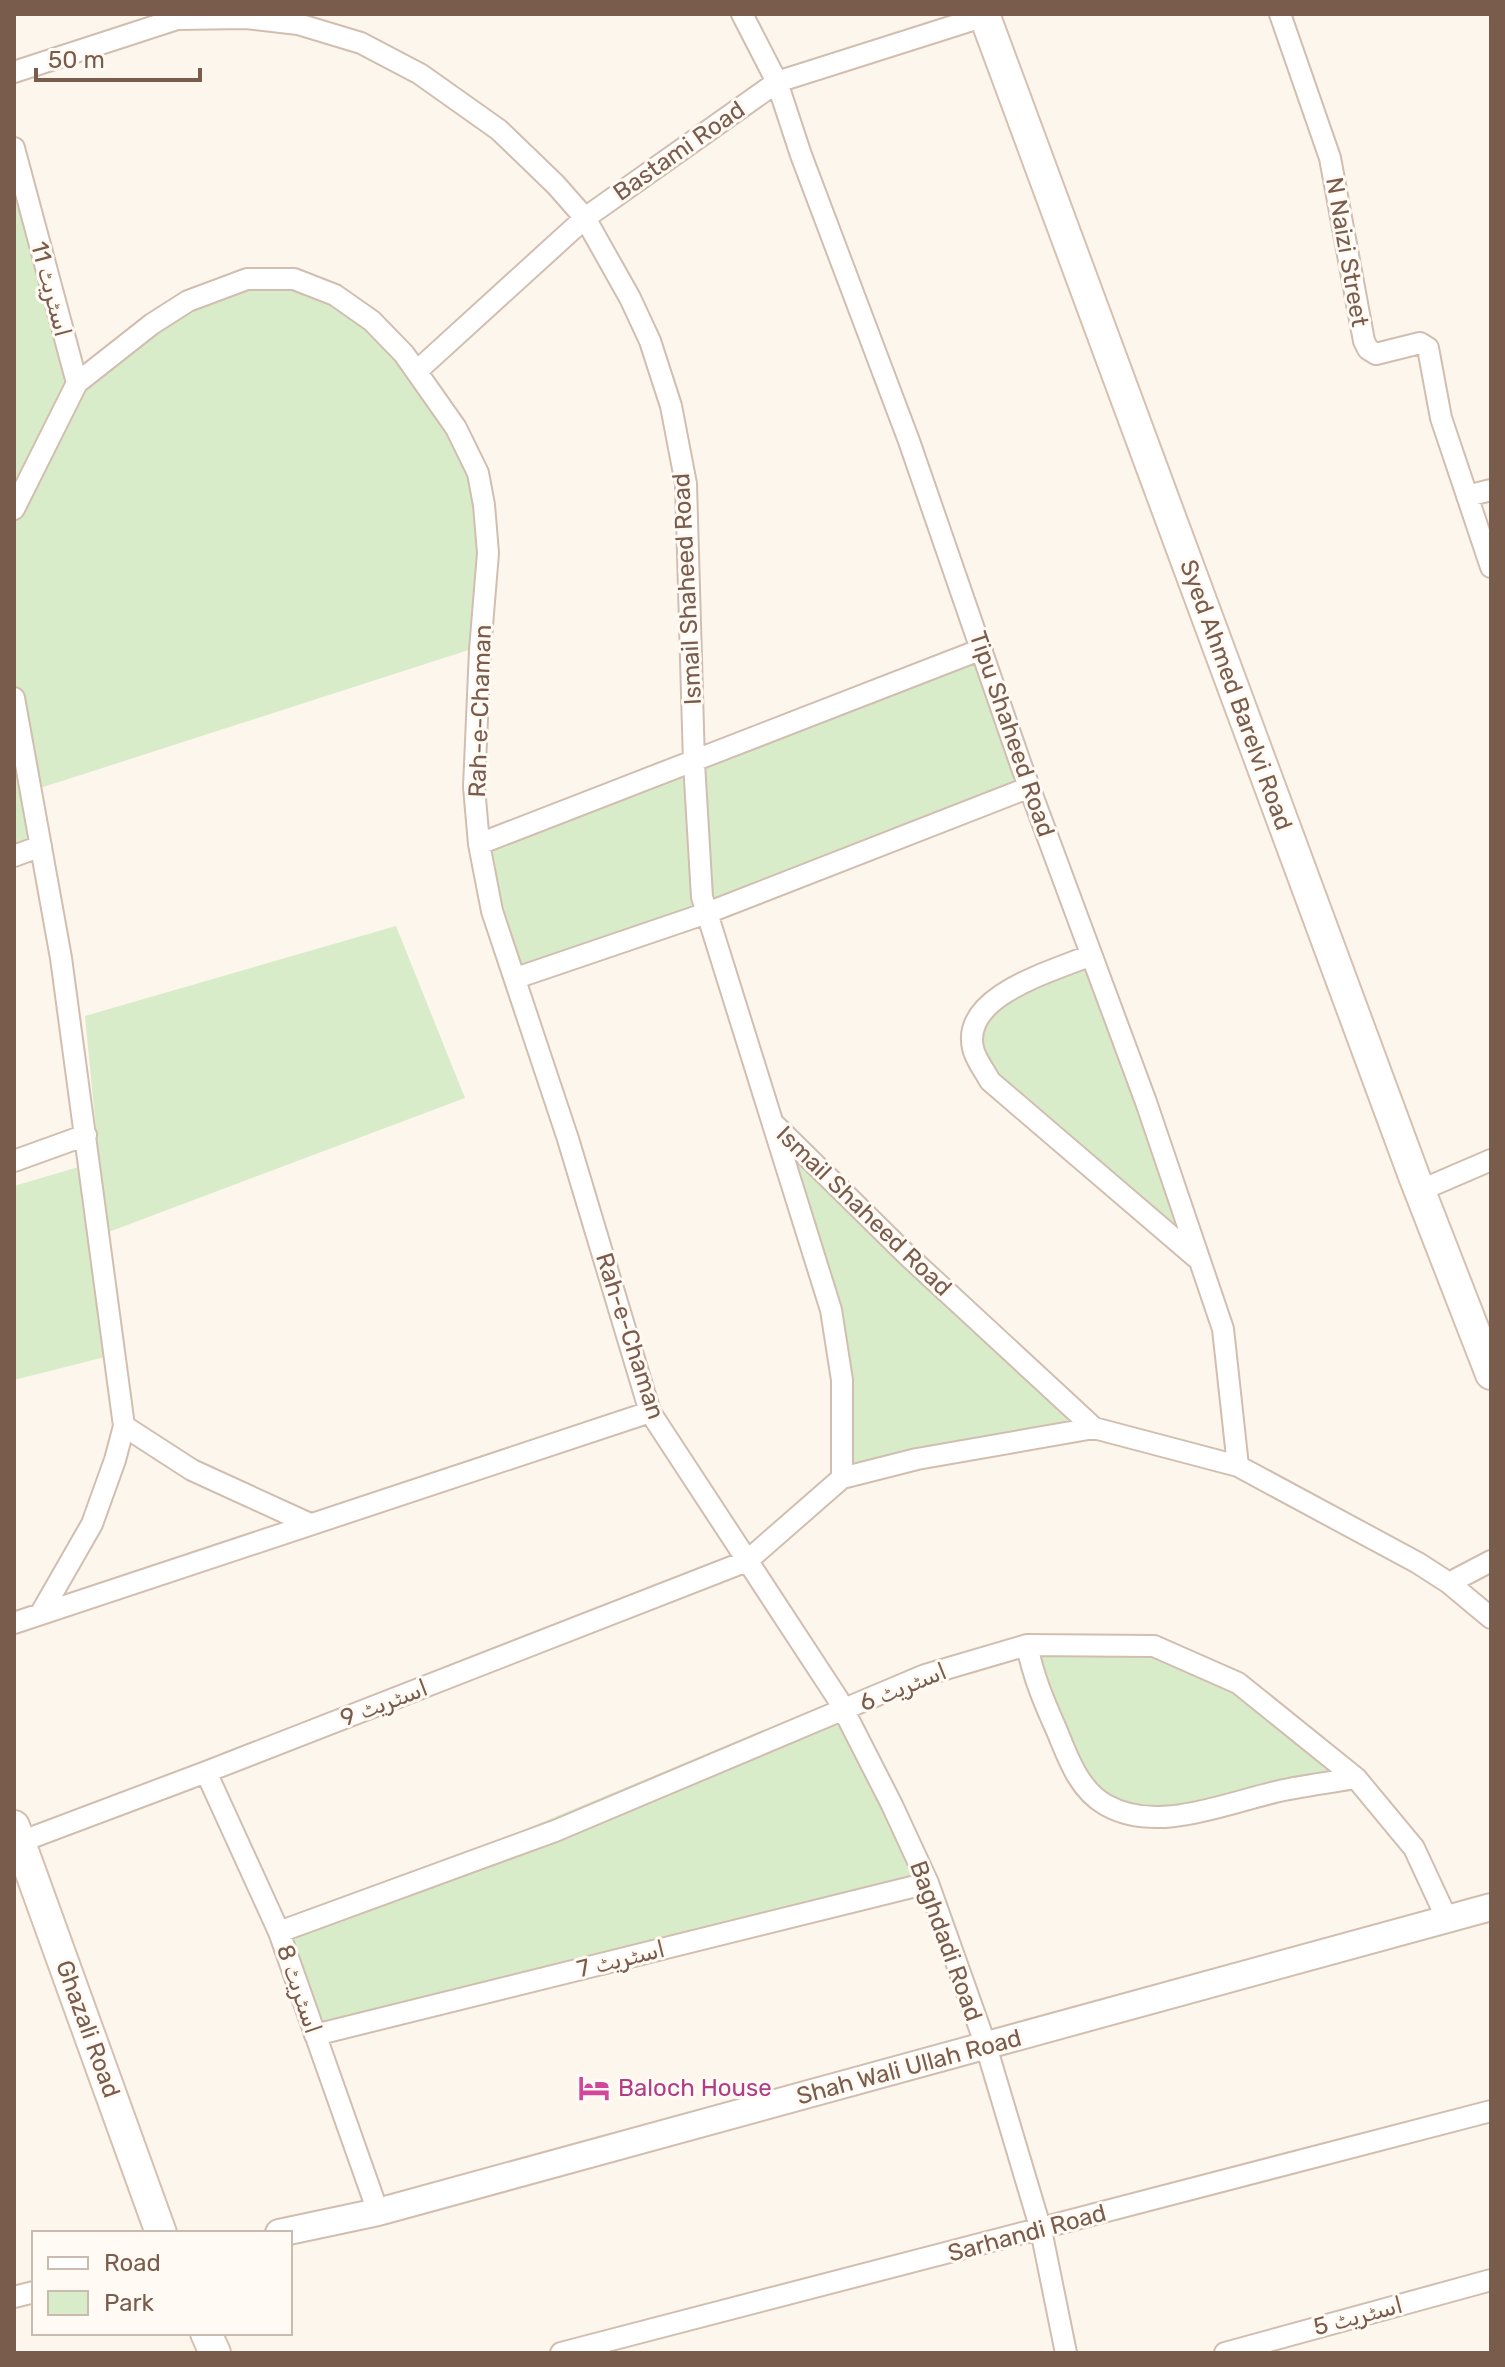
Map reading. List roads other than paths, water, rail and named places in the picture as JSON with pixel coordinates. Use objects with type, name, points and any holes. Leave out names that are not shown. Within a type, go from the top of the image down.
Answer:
[{"type":"main road","name":"Syed Ahmed Barelvi Road","points":[[986,15],[1419,1191],[1491,1374]]},
{"type":"main road","name":"Ghazali Road","points":[[17,1834],[160,2231]]},
{"type":"street","name":"N Naizi Street","points":[[1280,14],[1330,158],[1364,341],[1368,349],[1376,354],[1420,343],[1428,348],[1441,418],[1491,567]]},
{"type":"street","name":"Bastami Road","points":[[417,371],[585,218],[777,82],[986,15]]},
{"type":"street","name":"Ismail Shaheed Road","points":[[14,72],[177,17],[246,18],[298,24],[361,43],[420,74],[499,130],[585,218],[630,298],[650,341],[671,406],[686,484],[694,763],[702,897],[770,1120],[908,1256],[1094,1428]]},
{"type":"street","name":"Tipu Shaheed Road","points":[[739,18],[777,82],[1146,1102],[1223,1329],[1238,1466]]},
{"type":"street","name":"اسٹریٹ 11","points":[[14,148],[77,383]]},
{"type":"street","name":"Rah-e-Chaman","points":[[14,509],[77,383],[152,324],[188,301],[247,279],[294,279],[335,295],[372,321],[417,371],[456,428],[478,473],[484,505],[488,553],[474,787],[479,844],[492,911],[568,1139],[650,1412],[747,1561]]},
{"type":"street","points":[[1467,496],[1491,490]]},
{"type":"street","points":[[479,844],[982,649]]},
{"type":"street","points":[[14,698],[61,958],[124,1426],[92,1524],[41,1613]]},
{"type":"street","points":[[516,978],[707,913],[1030,787]]},
{"type":"street","points":[[14,856],[41,846]]},
{"type":"street","points":[[1091,955],[1002,994],[983,1008],[971,1032],[973,1050],[990,1081],[1199,1260]]},
{"type":"street","points":[[770,1120],[831,1310],[842,1380],[842,1478],[917,1459],[1094,1428],[1238,1466],[1418,1563],[1449,1583],[1491,1618]]},
{"type":"street","points":[[14,1161],[86,1135]]},
{"type":"street","points":[[1419,1191],[1491,1160]]},
{"type":"street","points":[[14,1623],[650,1412]]},
{"type":"street","points":[[124,1426],[192,1470],[310,1524]]},
{"type":"street","name":"اسٹریٹ 9","points":[[17,1834],[206,1772],[747,1561],[842,1478]]},
{"type":"street","name":"Baghdadi Road","points":[[747,1561],[844,1711],[928,1883],[986,2046],[1041,2230],[1066,2353]]},
{"type":"street","points":[[1449,1583],[1491,1561]]},
{"type":"street","points":[[1027,1645],[1034,1679],[1068,1756],[1085,1788],[1106,1805],[1136,1817],[1175,1815],[1223,1807],[1282,1790],[1356,1778]]},
{"type":"street","name":"اسٹریٹ 6","points":[[279,1932],[555,1831],[925,1675],[1027,1645],[1154,1646],[1238,1683],[1356,1778],[1414,1848],[1447,1919]]},
{"type":"street","name":"اسٹریٹ 8","points":[[206,1772],[279,1932],[378,2212]]},
{"type":"street","name":"اسٹریٹ 7","points":[[315,2035],[928,1883]]},
{"type":"street","name":"Shah Wali Ullah Road","points":[[288,2231],[378,2212],[1491,1907]]},
{"type":"street","name":"Sarhandi Road","points":[[561,2353],[1491,2111]]},
{"type":"street","name":"اسٹریٹ 5","points":[[1225,2353],[1491,2280]]},
{"type":"place","name":"Baloch House","points":[[594,2088]]}]
